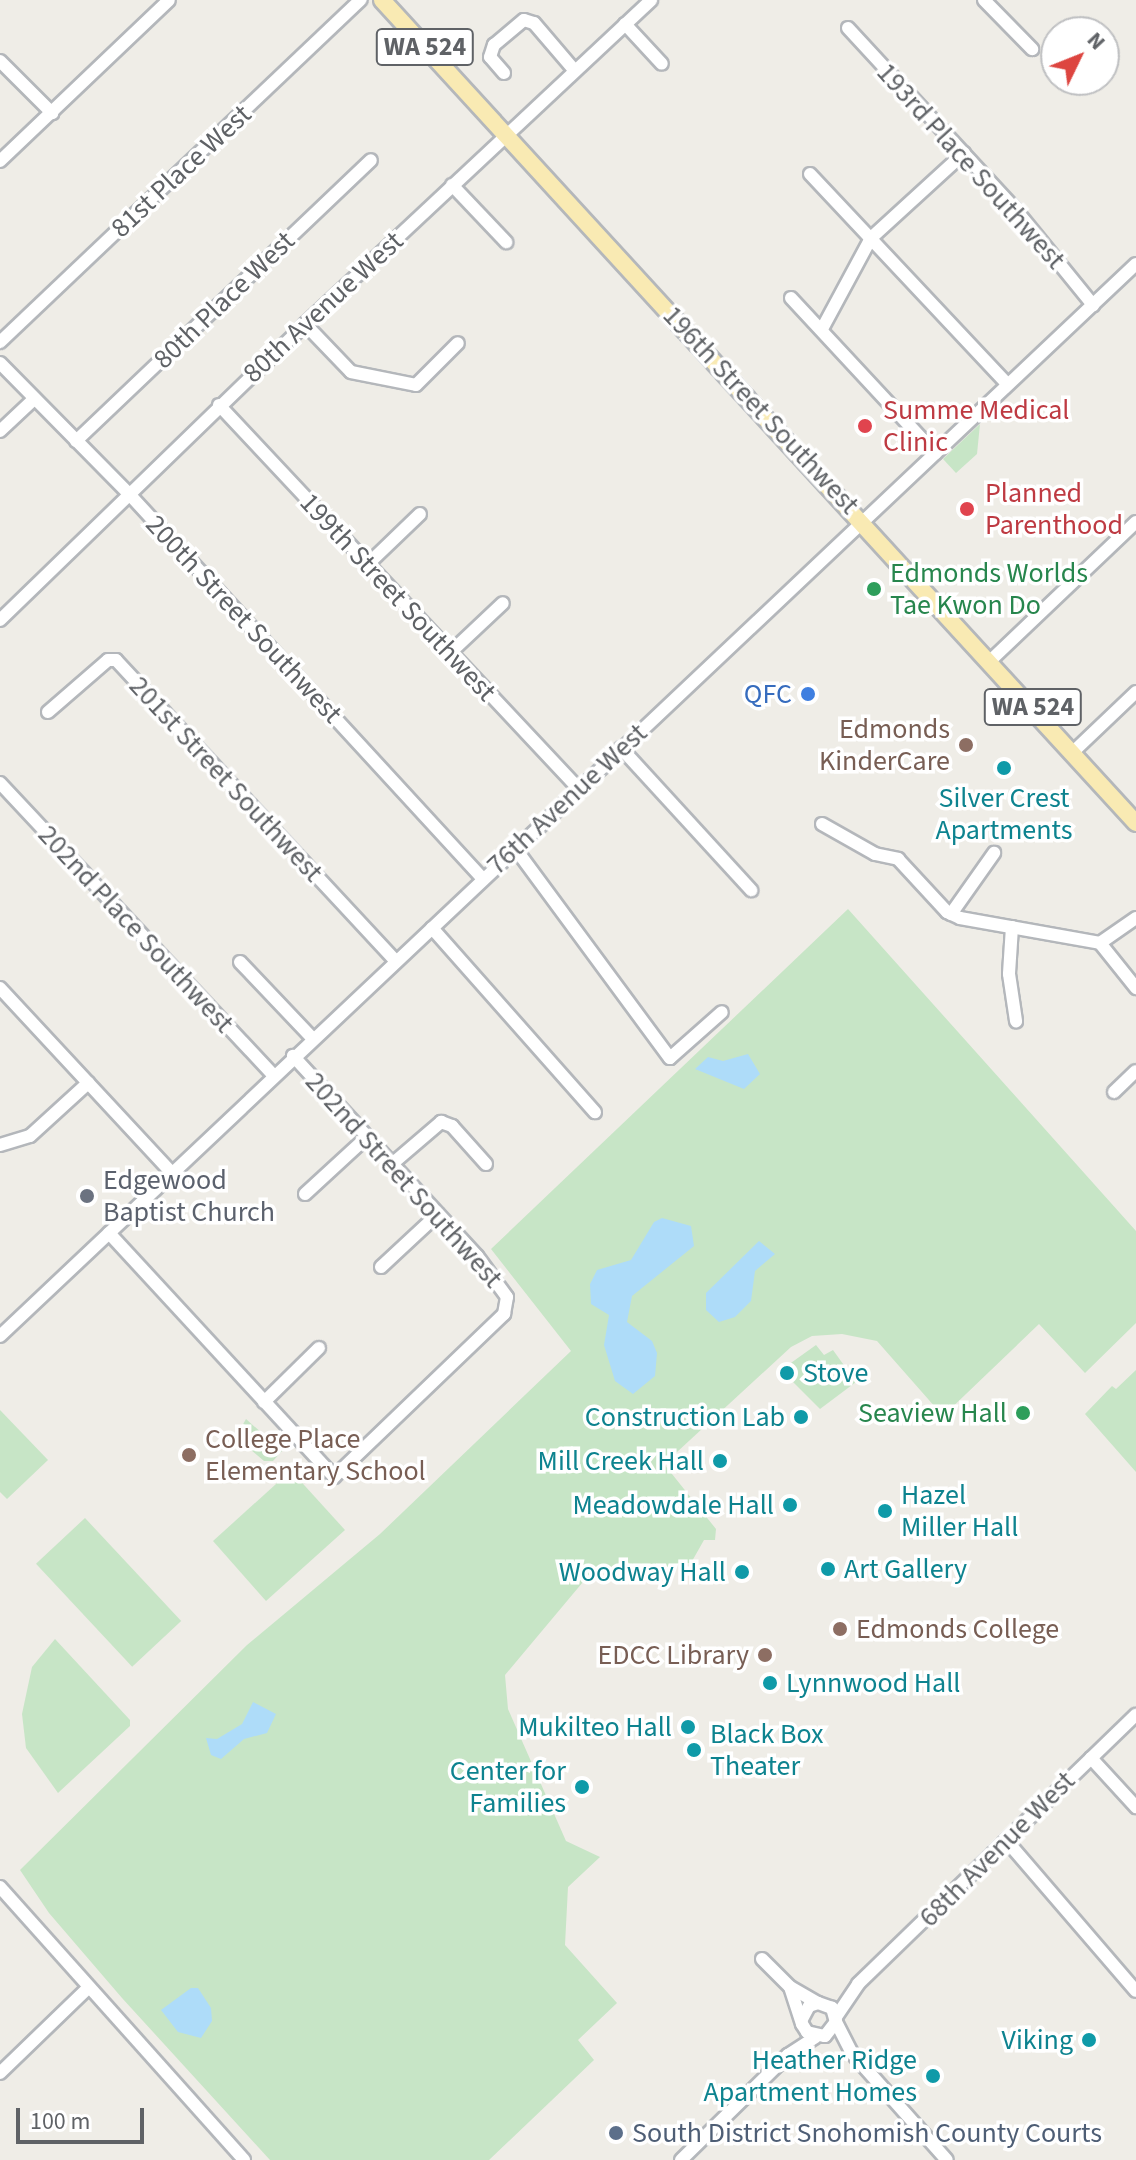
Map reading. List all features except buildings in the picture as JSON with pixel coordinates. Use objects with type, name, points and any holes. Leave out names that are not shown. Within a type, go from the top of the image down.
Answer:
[{"type":"main road","name":"196th Street Southwest","points":[[382,0],[991,660],[1136,823]]},
{"type":"street","points":[[0,161],[169,0]]},
{"type":"street","name":"81st Place West","points":[[0,342],[361,0]]},
{"type":"street","name":"80th Avenue West","points":[[0,620],[219,405],[651,0]]},
{"type":"street","points":[[984,0],[1032,49]]},
{"type":"street","points":[[504,73],[490,57],[494,45],[524,20],[534,23],[575,71]]},
{"type":"street","points":[[625,24],[662,64]]},
{"type":"street","name":"193rd Place Southwest","points":[[848,28],[964,153],[1093,305]]},
{"type":"street","points":[[0,61],[52,113]]},
{"type":"street","points":[[822,329],[871,238],[964,153]]},
{"type":"street","name":"80th Place West","points":[[76,441],[371,160]]},
{"type":"street","points":[[810,174],[1007,384]]},
{"type":"street","points":[[452,185],[506,242]]},
{"type":"street","name":"76th Avenue West","points":[[0,1336],[312,1038],[1136,264]]},
{"type":"street","points":[[791,298],[935,453]]},
{"type":"street","points":[[305,324],[351,372],[416,385],[458,343]]},
{"type":"street","name":"200th Street Southwest","points":[[0,363],[130,495],[483,879]]},
{"type":"street","points":[[0,431],[34,399]]},
{"type":"street","name":"199th Street Southwest","points":[[219,405],[578,788]]},
{"type":"street","points":[[368,564],[420,514]]},
{"type":"street","points":[[991,660],[1136,522]]},
{"type":"street","points":[[451,652],[503,603]]},
{"type":"street","name":"201st Street Southwest","points":[[48,712],[108,660],[116,660],[396,961]]},
{"type":"street","points":[[1073,752],[1136,692]]},
{"type":"street","points":[[621,748],[751,890]]},
{"type":"street","name":"202nd Place Southwest","points":[[0,783],[273,1075]]},
{"type":"street","points":[[822,824],[875,854],[898,859],[951,914],[1100,943],[1136,988]]},
{"type":"street","points":[[515,848],[670,1058],[722,1012]]},
{"type":"street","points":[[951,914],[994,853]]},
{"type":"street","points":[[1100,943],[1136,918]]},
{"type":"street","points":[[1012,927],[1009,974],[1016,1021]]},
{"type":"street","points":[[432,928],[595,1112]]},
{"type":"street","name":"202nd Street Southwest","points":[[240,962],[312,1038]]},
{"type":"street","points":[[0,988],[172,1173]]},
{"type":"street","name":"202nd Street Southwest","points":[[264,1402],[334,1477],[506,1307],[503,1286],[293,1056]]},
{"type":"street","points":[[1114,1092],[1136,1071]]},
{"type":"street","points":[[0,1145],[30,1136],[88,1083]]},
{"type":"street","points":[[392,1164],[441,1122],[452,1126],[486,1164]]},
{"type":"street","points":[[305,1194],[367,1137]]},
{"type":"street","points":[[381,1267],[438,1214]]},
{"type":"street","points":[[109,1233],[264,1402],[319,1348]]},
{"type":"street","name":"68th Avenue West","points":[[818,2037],[836,2019],[858,1984],[1136,1715]]},
{"type":"street","points":[[1091,1758],[1136,1807]]},
{"type":"street","points":[[1006,1840],[1136,1991]]},
{"type":"street","points":[[0,1887],[244,2160]]},
{"type":"street","points":[[762,1959],[790,1987],[821,2003],[836,2019],[851,2052],[947,2160]]},
{"type":"street","name":"68th Avenue West","points":[[802,2022],[809,2006],[858,1984]]},
{"type":"street","points":[[790,1987],[802,2022],[818,2037],[851,2052]]},
{"type":"street","points":[[0,2073],[88,1988]]},
{"type":"street","points":[[788,2055],[802,2022]]},
{"type":"street","points":[[681,2160],[788,2055],[818,2037]]},
{"type":"green space","points":[[980,424],[977,454],[956,473],[943,459]]},
{"type":"green space","points":[[848,909],[1136,1231],[1136,1323],[1085,1373],[1039,1324],[943,1416],[877,1341],[842,1334],[812,1336],[791,1347],[664,1464],[716,1529],[715,1540],[704,1540],[691,1563],[679,1563],[647,1582],[626,1560],[610,1573],[593,1570],[505,1675],[508,1709],[566,1841],[600,1857],[568,1887],[565,1945],[617,2003],[578,2040],[594,2060],[489,2160],[270,2160],[122,1998],[49,1913],[20,1870],[247,1645],[380,1534],[571,1351],[491,1249]]},
{"type":"green space","points":[[816,1345],[824,1355],[833,1350],[856,1382],[820,1409],[781,1370]]},
{"type":"green space","points":[[1136,1370],[1136,1472],[1085,1414],[1112,1386],[1116,1389]]},
{"type":"green space","points":[[0,1410],[48,1460],[7,1499],[0,1492]]},
{"type":"green space","points":[[246,1419],[282,1451],[273,1461],[264,1461],[236,1437]]},
{"type":"green space","points":[[287,1474],[295,1475],[345,1530],[266,1601],[213,1541]]},
{"type":"green space","points":[[85,1518],[181,1621],[132,1667],[36,1564]]},
{"type":"green space","points":[[55,1639],[130,1720],[130,1726],[58,1793],[26,1748],[22,1714],[32,1667]]},
{"type":"water","points":[[748,1054],[760,1074],[744,1089],[695,1069],[708,1057],[723,1061]]},
{"type":"water","points":[[662,1218],[691,1226],[694,1246],[632,1296],[627,1322],[652,1341],[657,1353],[655,1376],[633,1394],[615,1381],[604,1345],[609,1315],[591,1304],[590,1284],[597,1270],[631,1260],[654,1222]]},
{"type":"water","points":[[759,1241],[775,1254],[755,1271],[751,1301],[735,1317],[719,1322],[706,1310],[706,1293]]},
{"type":"water","points":[[253,1702],[276,1714],[267,1733],[244,1739],[221,1759],[211,1755],[206,1738],[217,1739],[242,1724]]},
{"type":"water","points":[[191,1988],[198,1988],[211,2008],[212,2021],[201,2038],[178,2032],[161,2010]]},
{"type":"place","name":"Summe Medical Clinic","points":[[865,426]]},
{"type":"place","name":"Planned Parenthood","points":[[967,509]]},
{"type":"place","name":"Edmonds Worlds Tae Kwon Do","points":[[874,589]]},
{"type":"place","name":"QFC","points":[[808,694]]},
{"type":"place","name":"Edmonds KinderCare","points":[[966,745]]},
{"type":"place","name":"Silver Crest Apartments","points":[[1004,768]]},
{"type":"place","name":"Edgewood Baptist Church","points":[[87,1196]]},
{"type":"place","name":"Stove","points":[[787,1373]]},
{"type":"place","name":"Seaview Hall","points":[[1023,1413]]},
{"type":"place","name":"Construction Lab","points":[[801,1417]]},
{"type":"place","name":"College Place Elementary School","points":[[189,1455]]},
{"type":"place","name":"Mill Creek Hall","points":[[720,1461]]},
{"type":"place","name":"Meadowdale Hall","points":[[790,1505]]},
{"type":"place","name":"Hazel Miller Hall","points":[[885,1511]]},
{"type":"place","name":"Art Gallery","points":[[828,1569]]},
{"type":"place","name":"Woodway Hall","points":[[742,1572]]},
{"type":"place","name":"Edmonds College","points":[[840,1629]]},
{"type":"place","name":"EDCC Library","points":[[765,1655]]},
{"type":"place","name":"Lynnwood Hall","points":[[770,1683]]},
{"type":"place","name":"Mukilteo Hall","points":[[688,1727]]},
{"type":"place","name":"Black Box Theater","points":[[694,1750]]},
{"type":"place","name":"Center for Families","points":[[582,1787]]},
{"type":"place","name":"Viking","points":[[1089,2040]]},
{"type":"place","name":"Heather Ridge Apartment Homes","points":[[933,2076]]},
{"type":"place","name":"South District Snohomish County Courts","points":[[616,2133]]}]
